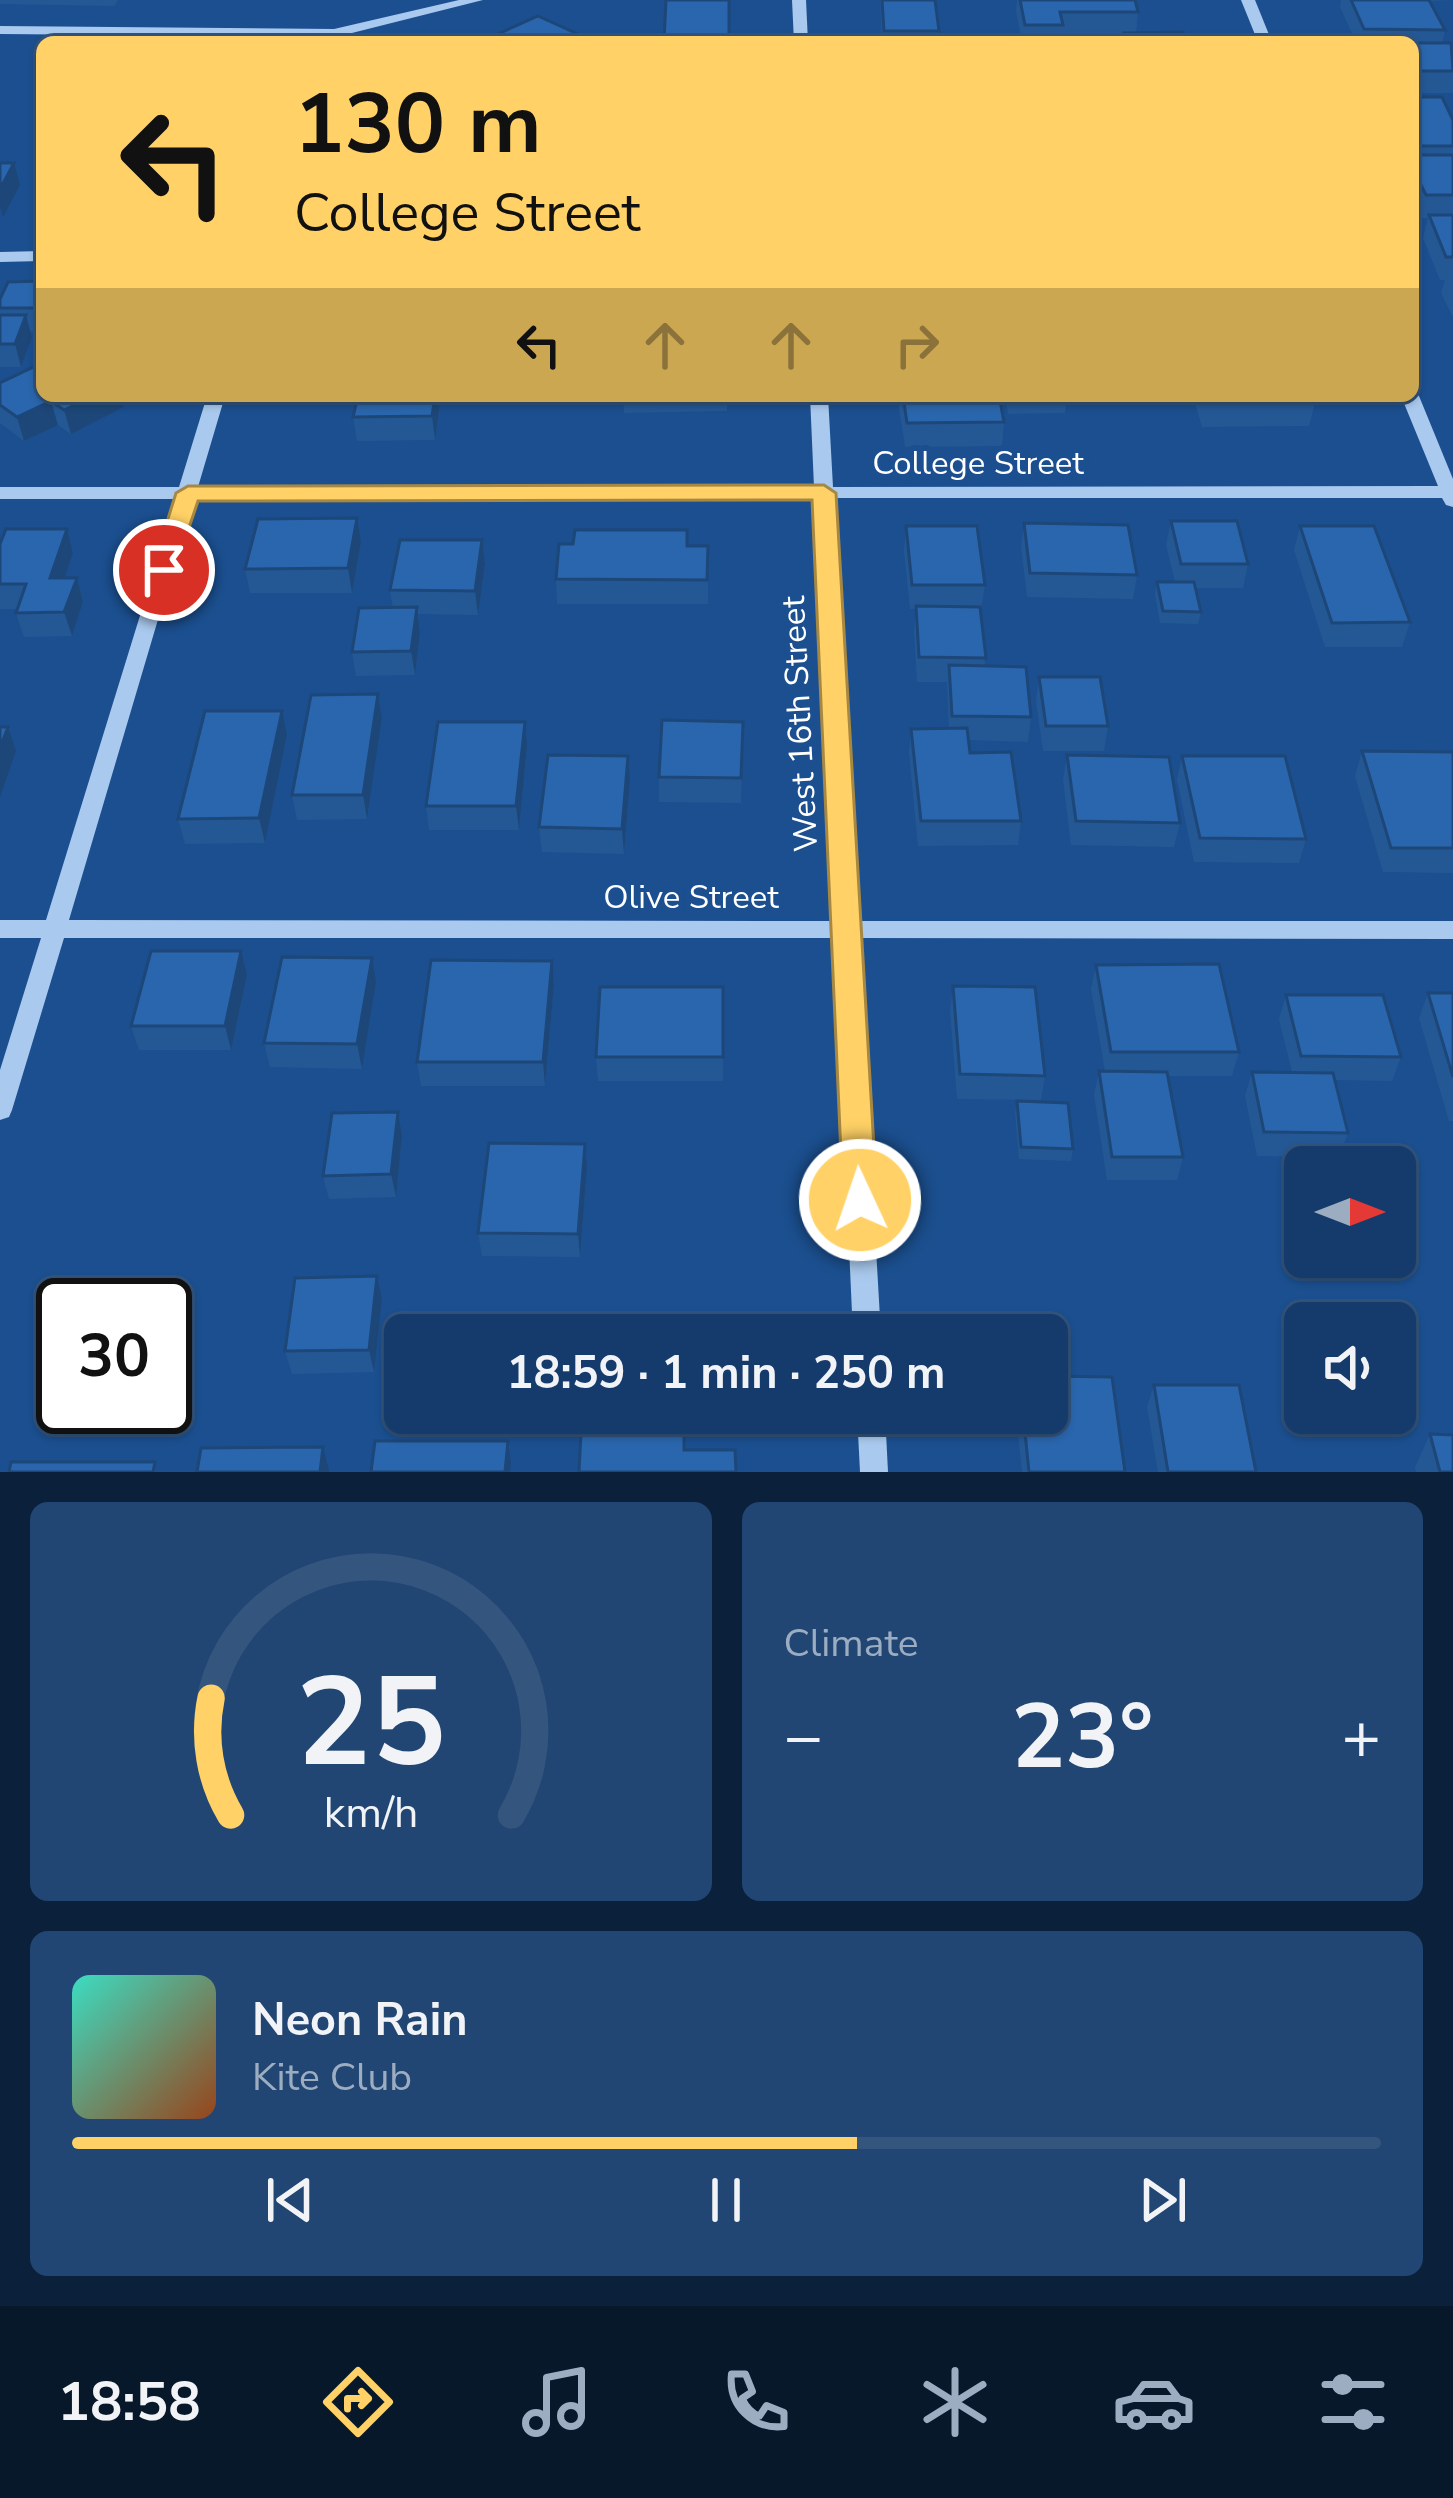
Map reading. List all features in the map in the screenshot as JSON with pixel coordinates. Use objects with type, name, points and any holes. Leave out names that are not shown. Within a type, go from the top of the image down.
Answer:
[{"type":"street","points":[[338,36],[433,4],[476,0]]},
{"type":"street","points":[[799,0],[801,36]]},
{"type":"street","points":[[1248,0],[1263,36]]},
{"type":"street","points":[[0,30],[249,36]]},
{"type":"street","points":[[0,256],[36,256]]},
{"type":"street","points":[[0,1110],[214,402]]},
{"type":"street","name":"West 16th Street","points":[[819,402],[866,1314]]},
{"type":"street","points":[[1413,402],[1452,495]]},
{"type":"street","name":"College Street","points":[[0,493],[1452,495]]},
{"type":"street","name":"Olive Street","points":[[0,929],[1453,930]]},
{"type":"street","points":[[872,1434],[874,1472]]},
{"type":"building","points":[[666,0],[729,0],[729,36],[664,36]]},
{"type":"building","points":[[882,0],[935,0],[939,31],[884,31]]},
{"type":"building","points":[[1020,0],[1135,0],[1138,12],[1060,12],[1063,25],[1025,25]]},
{"type":"building","points":[[1351,0],[1429,0],[1445,30],[1364,29]]},
{"type":"building","points":[[538,16],[582,36],[493,36]]},
{"type":"building","points":[[1183,32],[1185,36],[1125,36]]},
{"type":"building","points":[[1419,43],[1451,43],[1453,71],[1419,71]]},
{"type":"building","points":[[1419,97],[1442,97],[1453,120],[1453,146],[1419,146]]},
{"type":"building","points":[[1419,155],[1453,155],[1453,195],[1426,195],[1419,181]]},
{"type":"building","points":[[0,163],[14,163],[0,189]]},
{"type":"building","points":[[1429,215],[1453,215],[1453,257],[1446,257]]},
{"type":"building","points":[[36,281],[36,308],[0,308],[8,282]]},
{"type":"building","points":[[0,315],[26,315],[15,344],[0,344]]},
{"type":"building","points":[[36,366],[36,402],[49,402],[17,417],[0,405],[0,383]]},
{"type":"building","points":[[52,402],[81,402],[64,410]]},
{"type":"building","points":[[357,402],[434,402],[432,416],[353,417]]},
{"type":"building","points":[[904,402],[1000,402],[1004,422],[907,423]]},
{"type":"building","points":[[1207,402],[1315,403],[1207,403]]},
{"type":"building","points":[[357,518],[348,568],[245,569],[258,519]]},
{"type":"building","points":[[1171,521],[1237,521],[1248,564],[1181,564]]},
{"type":"building","points":[[1024,523],[1128,525],[1137,575],[1030,573]]},
{"type":"building","points":[[906,526],[977,526],[985,585],[912,585]]},
{"type":"building","points":[[1300,526],[1374,526],[1410,622],[1332,623]]},
{"type":"building","points":[[6,529],[67,529],[50,578],[77,578],[64,612],[16,613],[26,584],[0,584],[0,544]]},
{"type":"building","points":[[575,530],[687,530],[687,546],[708,546],[707,580],[556,579],[559,544],[573,544]]},
{"type":"building","points":[[400,540],[482,540],[475,591],[390,590]]},
{"type":"building","points":[[1157,582],[1194,582],[1201,612],[1163,611]]},
{"type":"building","points":[[916,606],[980,607],[986,658],[919,657]]},
{"type":"building","points":[[417,607],[411,651],[352,652],[359,608]]},
{"type":"building","points":[[949,665],[1026,667],[1031,717],[952,716]]},
{"type":"building","points":[[1039,677],[1100,677],[1108,726],[1046,726]]},
{"type":"building","points":[[378,694],[363,795],[292,795],[311,695]]},
{"type":"building","points":[[205,711],[282,711],[259,818],[178,819]]},
{"type":"building","points":[[662,720],[743,722],[741,778],[659,777]]},
{"type":"building","points":[[438,722],[525,722],[516,806],[426,806]]},
{"type":"building","points":[[967,728],[970,753],[1011,752],[1021,821],[921,821],[911,729]]},
{"type":"building","points":[[1362,751],[1453,752],[1453,848],[1391,848]]},
{"type":"building","points":[[548,755],[628,756],[622,829],[539,827]]},
{"type":"building","points":[[1067,755],[1169,757],[1180,823],[1076,821]]},
{"type":"building","points":[[1182,756],[1285,756],[1306,839],[1200,838]]},
{"type":"building","points":[[151,951],[241,951],[225,1026],[131,1026]]},
{"type":"building","points":[[282,957],[372,958],[357,1044],[264,1043]]},
{"type":"building","points":[[431,960],[552,961],[543,1062],[417,1062]]},
{"type":"building","points":[[1219,964],[1239,1052],[1111,1052],[1096,965]]},
{"type":"building","points":[[953,986],[1035,987],[1045,1076],[960,1074]]},
{"type":"building","points":[[600,987],[723,987],[723,1057],[596,1057]]},
{"type":"building","points":[[1428,993],[1453,993],[1453,1077]]},
{"type":"building","points":[[1286,995],[1383,995],[1401,1057],[1301,1056]]},
{"type":"building","points":[[1099,1071],[1167,1072],[1183,1157],[1112,1157]]},
{"type":"building","points":[[1252,1072],[1333,1073],[1348,1133],[1264,1132]]},
{"type":"building","points":[[1017,1101],[1068,1103],[1073,1149],[1021,1147]]},
{"type":"building","points":[[398,1112],[391,1174],[323,1176],[332,1113]]},
{"type":"building","points":[[489,1143],[585,1144],[578,1234],[478,1233]]},
{"type":"building","points":[[377,1276],[369,1350],[285,1351],[295,1278]]},
{"type":"building","points":[[1068,1376],[1112,1377],[1125,1472],[1029,1472],[1025,1434],[1068,1434]]},
{"type":"building","points":[[1154,1385],[1239,1385],[1256,1472],[1168,1472]]},
{"type":"building","points":[[581,1434],[684,1434],[684,1450],[735,1450],[736,1472],[579,1472]]},
{"type":"building","points":[[1430,1434],[1453,1435],[1453,1472],[1440,1472]]},
{"type":"building","points":[[375,1441],[508,1441],[505,1472],[371,1472]]},
{"type":"building","points":[[323,1447],[320,1472],[197,1472],[201,1448]]},
{"type":"building","points":[[11,1462],[155,1462],[153,1472],[9,1472]]},
{"type":"route","points":[[164,570],[188,493],[824,493],[860,1200]]}]
